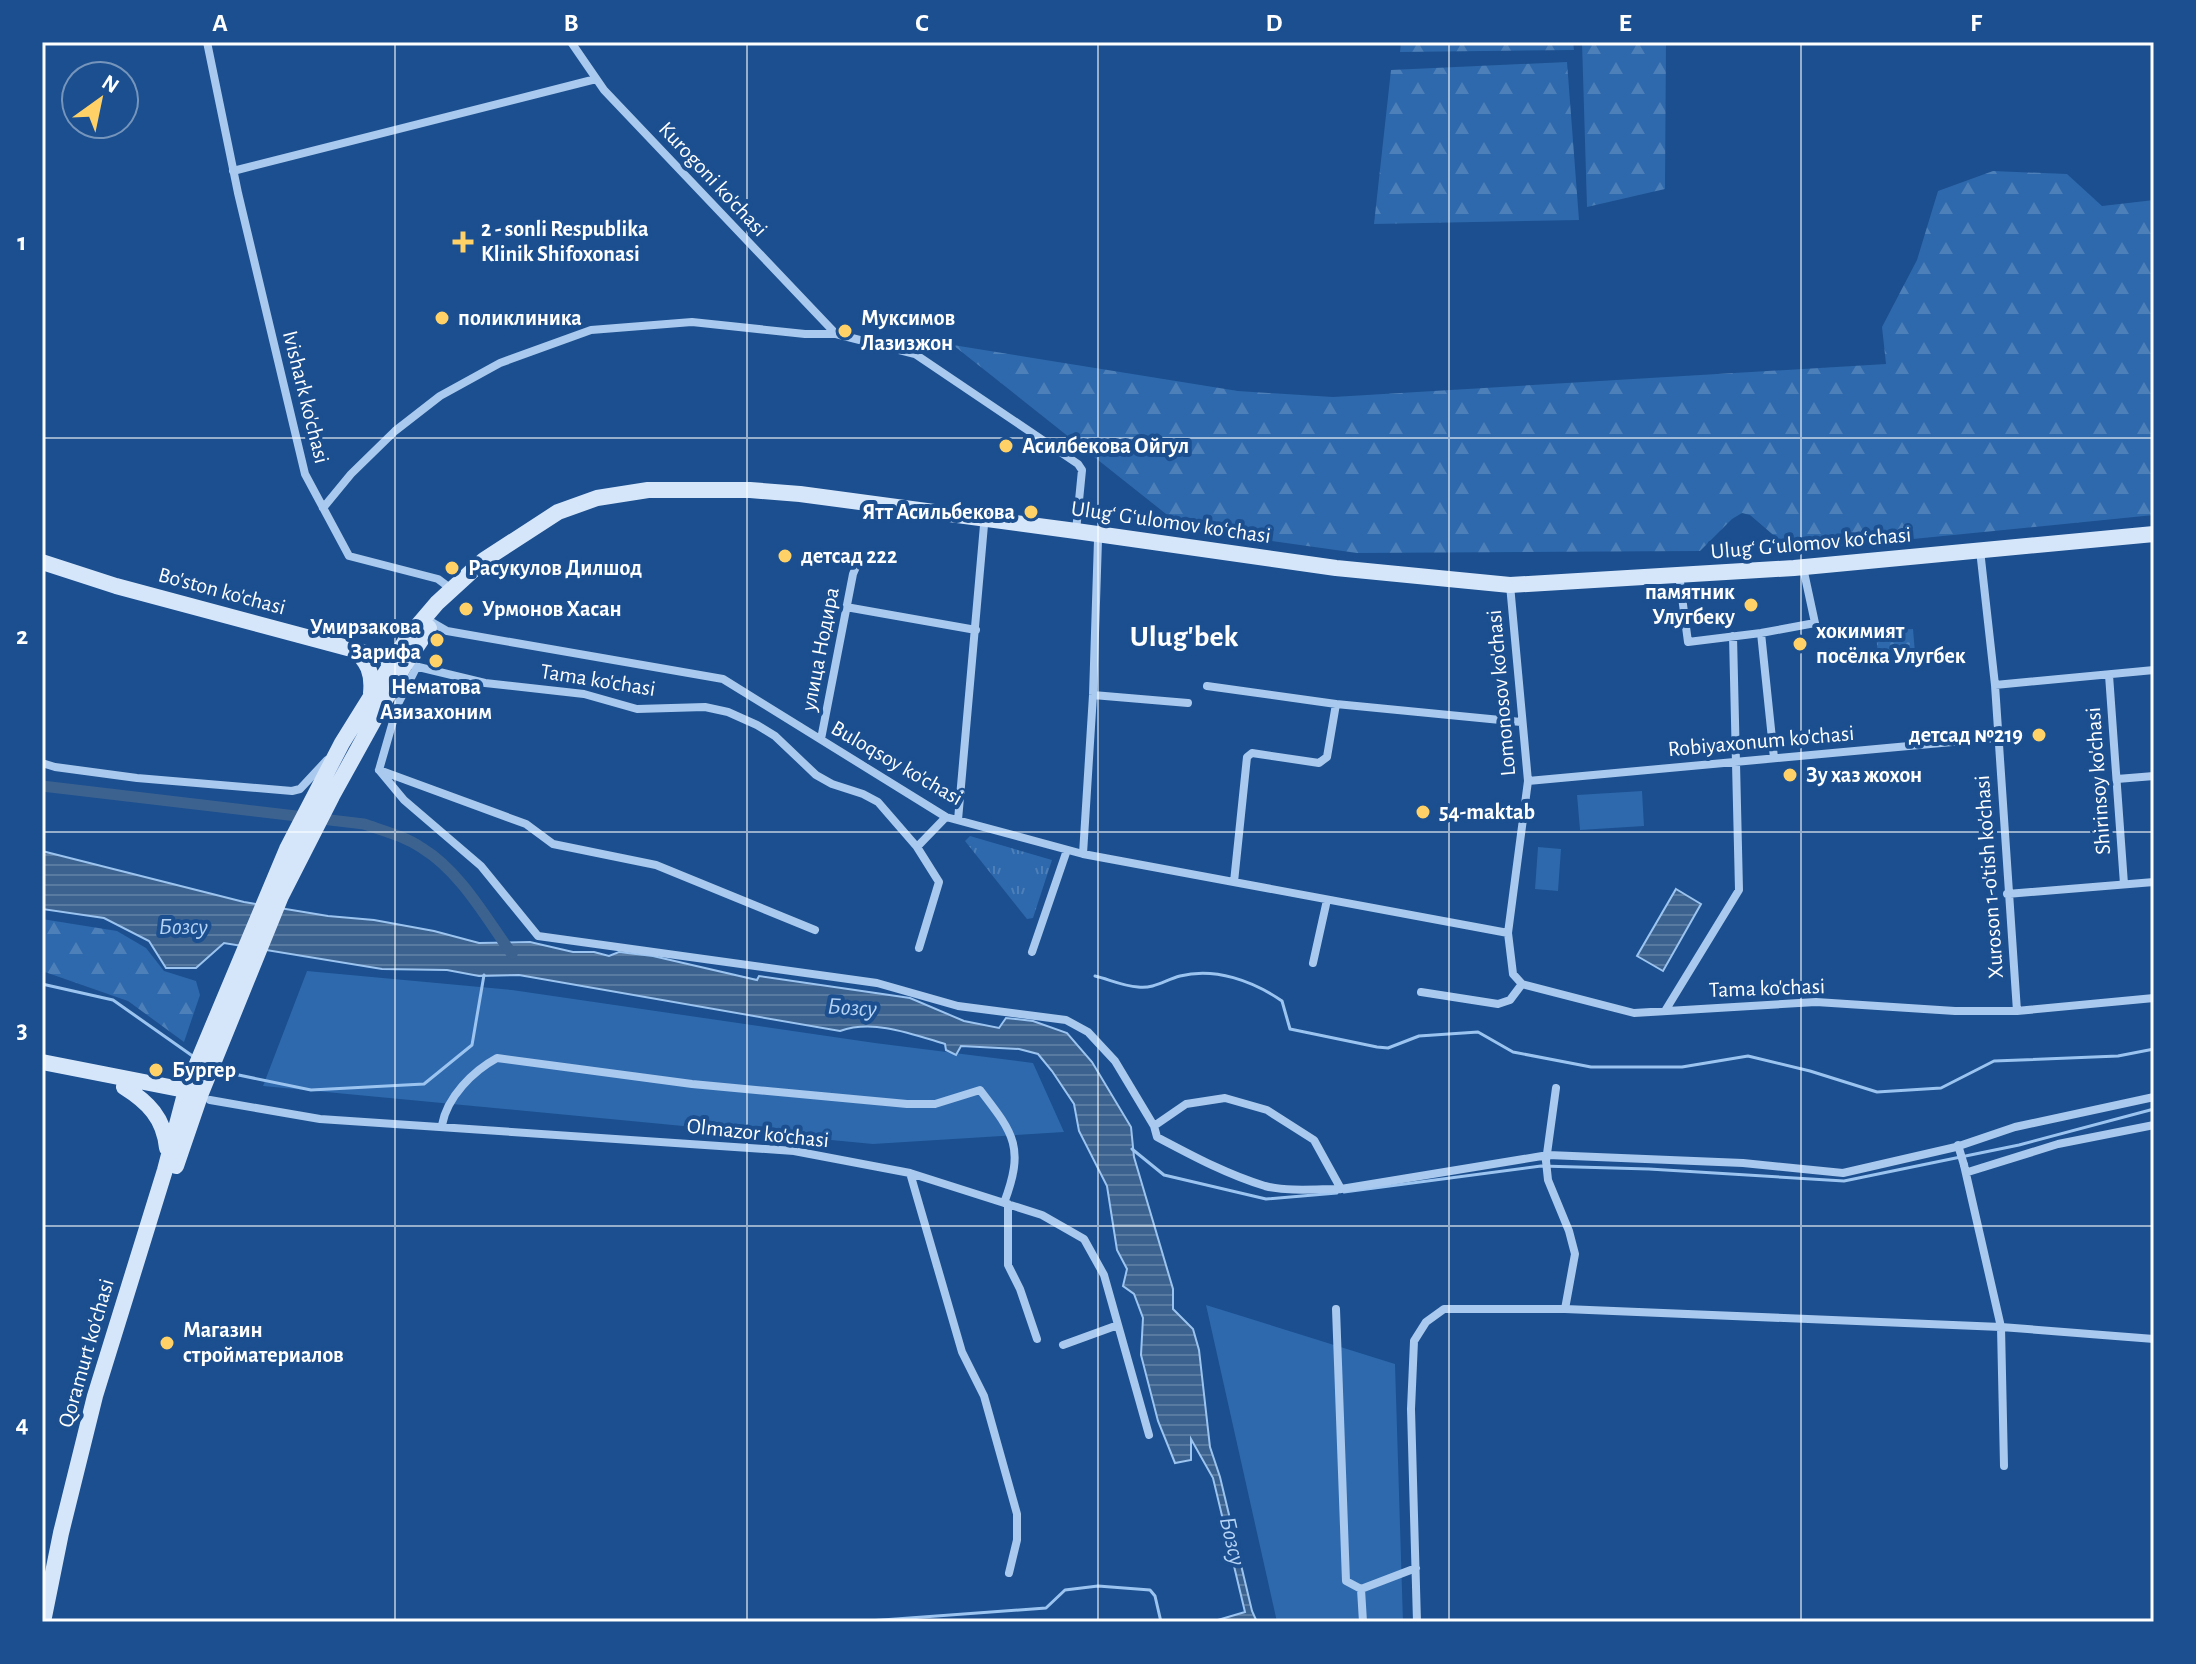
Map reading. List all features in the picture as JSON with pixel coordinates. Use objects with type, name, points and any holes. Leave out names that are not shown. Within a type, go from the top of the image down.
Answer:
[{"type":"main road","name":"Ulugʻ Gʻulomov koʻchasi","points":[[325,793],[428,620],[455,591],[502,547],[558,512],[597,498],[648,490],[725,489],[800,494],[1336,568],[1510,588],[1980,553]]},
{"type":"main road","name":"Ulugʻ Gʻulomov koʻchasi","points":[[455,591],[544,529],[580,510],[624,499],[699,494],[749,496],[984,525],[1437,586],[1510,588],[1680,582],[2154,536]]},
{"type":"main road","name":"Bo'ston ko'chasi","points":[[42,562],[116,586],[404,664]]},
{"type":"main road","points":[[350,647],[368,666],[372,679],[371,693]]},
{"type":"main road","name":"Ulugʻ Gʻulomov koʻchasi","points":[[325,793],[342,743],[371,693],[404,664]]},
{"type":"main road","points":[[195,1097],[212,1044],[274,894],[325,793]]},
{"type":"main road","points":[[42,1062],[195,1097]]},
{"type":"main road","points":[[42,1070],[124,1087],[195,1097]]},
{"type":"main road","points":[[124,1087],[150,1106],[161,1121],[167,1148],[165,1170]]},
{"type":"main road","name":"Qoramurt ko'chasi","points":[[43,1622],[61,1533],[95,1396],[165,1170],[195,1097]]},
{"type":"main road","name":"Qoramurt ko'chasi","points":[[49,1622],[67,1536],[104,1398],[135,1287],[195,1097]]},
{"type":"street","name":"Ivishark ko'chasi","points":[[207,42],[233,171],[305,474],[349,556],[438,579],[455,591]]},
{"type":"street","name":"Kurogoni ko'chasi","points":[[571,42],[596,79],[836,334]]},
{"type":"street","points":[[233,171],[596,79]]},
{"type":"street","points":[[323,508],[351,474],[395,431],[440,396],[500,363],[591,330],[692,322],[805,334],[836,334],[915,354],[1078,464],[1082,470],[1076,531]]},
{"type":"street","points":[[958,820],[984,525]]},
{"type":"street","points":[[1083,854],[1093,695],[1098,540]]},
{"type":"street","name":"Хuroson 1-o'tish ko'chasi","points":[[1980,553],[1995,685],[1996,738],[2017,1011]]},
{"type":"street","name":"улица Нодира","points":[[821,739],[856,567]]},
{"type":"street","points":[[1680,582],[1688,642],[1815,623],[1804,572]]},
{"type":"street","name":"Lomonosov ko'chasi","points":[[1510,588],[1528,781],[1508,933],[1513,974],[1522,984]]},
{"type":"street","points":[[846,607],[976,630]]},
{"type":"street","name":"Buloqsoy ko'chasi","points":[[428,620],[447,631],[723,679],[946,817],[1083,854],[1508,933]]},
{"type":"street","points":[[1761,633],[1774,758]]},
{"type":"street","points":[[1665,1011],[1739,890],[1733,636]]},
{"type":"street","points":[[379,770],[398,704],[404,664]]},
{"type":"street","name":"Tama ko'chasi","points":[[404,664],[485,683],[584,694],[637,709],[705,707],[728,712],[757,725],[775,736],[824,780],[878,802],[917,847],[939,882],[919,948]]},
{"type":"street","points":[[1995,685],[2154,670]]},
{"type":"street","name":"Shirinsoy ko'chasi","points":[[2109,675],[2124,884]]},
{"type":"street","points":[[1207,686],[1336,704],[1521,722]]},
{"type":"street","points":[[1093,695],[1188,703]]},
{"type":"street","points":[[1234,882],[1247,757],[1252,753],[1319,763],[1323,761],[1327,757],[1336,704]]},
{"type":"street","name":"Robiyaxonum ko'chasi","points":[[1528,781],[1996,738]]},
{"type":"street","points":[[42,763],[137,778],[292,791],[300,789],[342,743]]},
{"type":"street","points":[[379,770],[526,824],[553,844],[656,865],[815,930]]},
{"type":"street","points":[[379,770],[404,800],[481,866],[538,936],[877,983],[958,1006],[1066,1020],[1088,1032],[1115,1061],[1154,1126],[1157,1137],[1218,1170],[1267,1186],[1341,1189],[1547,1158],[1743,1163],[1843,1173],[1957,1146],[2015,1127],[2154,1097]]},
{"type":"street","points":[[2117,779],[2154,776]]},
{"type":"street","points":[[917,847],[946,817]]},
{"type":"street","points":[[1032,952],[1067,850]]},
{"type":"street","name":"Shirinsoy ko'chasi","points":[[2007,894],[2154,882]]},
{"type":"street","points":[[1313,963],[1327,900]]},
{"type":"street","points":[[1421,992],[1498,1004],[1510,1000],[1522,984]]},
{"type":"street","name":"Tama ko'chasi","points":[[1522,984],[1634,1013],[1816,1002],[1955,1011],[2017,1011],[2154,998]]},
{"type":"street","points":[[442,1125],[444,1113],[469,1078],[478,1068],[497,1058],[692,1084],[907,1104],[935,1104],[980,1090],[1002,1118],[1017,1158],[1006,1204],[1008,1265],[1020,1289],[1037,1339]]},
{"type":"street","points":[[1556,1088],[1547,1158],[1548,1180],[1575,1254],[1565,1309]]},
{"type":"street","name":"Olmazor ko'chasi","points":[[195,1097],[320,1119],[794,1151],[910,1173],[1042,1215],[1084,1239],[1104,1275],[1149,1435]]},
{"type":"street","points":[[1154,1126],[1186,1104],[1225,1098],[1267,1110],[1314,1140],[1341,1189]]},
{"type":"street","points":[[1966,1168],[2058,1144],[2154,1125]]},
{"type":"street","points":[[1957,1146],[1966,1168],[2001,1327],[2004,1466]]},
{"type":"street","points":[[910,1173],[962,1352],[984,1396],[1017,1514],[1017,1540],[1009,1573]]},
{"type":"street","points":[[1336,1309],[1346,1581],[1361,1589],[1416,1568]]},
{"type":"street","points":[[1417,1622],[1411,1409],[1414,1341],[1426,1322],[1444,1309],[1565,1309],[2001,1327],[2154,1339]]},
{"type":"street","points":[[1063,1345],[1118,1325]]},
{"type":"street","points":[[1361,1589],[1363,1622]]},
{"type":"green space","points":[[1401,42],[1573,42],[1574,50],[1400,52]]},
{"type":"green space","points":[[1582,42],[1666,42],[1665,189],[1587,207]]},
{"type":"green space","points":[[1567,62],[1579,220],[1374,224],[1391,70]]},
{"type":"green space","points":[[1993,171],[2067,174],[2102,206],[2154,200],[2154,515],[1792,551],[1750,515],[1742,513],[1700,551],[1357,553],[1185,529],[953,345],[1238,391],[1333,397],[1886,364],[1882,327],[1917,260],[1938,191]]},
{"type":"green space","points":[[1913,629],[1915,653],[1878,656],[1876,632]]},
{"type":"green space","points":[[1642,791],[1644,826],[1580,830],[1577,795]]},
{"type":"green space","points":[[970,836],[1052,860],[1033,918],[1027,919],[965,841]]},
{"type":"green space","points":[[1538,847],[1561,849],[1558,891],[1535,889]]},
{"type":"green space","points":[[42,919],[117,931],[146,948],[164,971],[196,981],[200,995],[184,1042],[128,1001],[42,971]]},
{"type":"green space","points":[[307,971],[512,990],[1033,1063],[1064,1132],[873,1144],[263,1086]]},
{"type":"green space","points":[[1206,1305],[1395,1364],[1403,1622],[1277,1622]]},
{"type":"water","name":"Бозсу","points":[[42,851],[244,902],[374,920],[479,943],[530,942],[573,952],[653,956],[757,980],[759,976],[910,998],[964,1021],[999,1028],[1006,1018],[1033,1021],[1067,1033],[1092,1062],[1131,1127],[1134,1157],[1173,1289],[1173,1309],[1193,1329],[1199,1350],[1210,1447],[1257,1622],[1211,1622],[1245,1612],[1213,1478],[1191,1439],[1191,1460],[1175,1463],[1158,1421],[1141,1355],[1143,1318],[1134,1294],[1123,1286],[1127,1269],[1117,1250],[1107,1186],[1079,1131],[1074,1104],[1038,1054],[1019,1049],[961,1046],[956,1055],[946,1050],[945,1044],[893,1029],[866,1027],[840,1031],[519,975],[479,976],[447,970],[382,969],[224,943],[196,968],[166,968],[149,941],[104,918],[42,909]]},
{"type":"water","points":[[1676,889],[1701,904],[1663,971],[1637,956]]},
{"type":"waterway","points":[[42,786],[364,824],[394,834],[422,848],[449,870],[472,896],[512,954]]},
{"type":"waterway","points":[[1095,976],[1144,987],[1193,974],[1233,978],[1259,987],[1282,1001],[1290,1029],[1377,1047],[1388,1048],[1419,1036],[1478,1032],[1513,1052],[1591,1067],[1682,1067],[1748,1056],[1877,1092],[1941,1088],[1994,1061],[2118,1056],[2154,1049]]},
{"type":"waterway","points":[[219,1068],[229,1073],[311,1090],[424,1084],[472,1045],[484,975]]},
{"type":"waterway","points":[[42,984],[113,1000],[194,1057]]},
{"type":"waterway","points":[[1344,1192],[1541,1166],[1844,1181],[2019,1145],[2154,1109]]},
{"type":"waterway","points":[[1132,1149],[1164,1175],[1266,1199],[1337,1193]]},
{"type":"waterway","points":[[855,1622],[1046,1608],[1065,1590],[1098,1586],[1150,1590],[1155,1596],[1161,1622]]},
{"type":"place","name":"2 - sonli Respublika Klinik Shifoxonasi","points":[[463,242]]},
{"type":"place","name":"поликлиника","points":[[442,318]]},
{"type":"place","name":"Муксимов Лазизжон","points":[[845,331]]},
{"type":"place","name":"Асилбекова Ойгул","points":[[1006,446]]},
{"type":"place","name":"Ятт Асильбекова","points":[[1031,512]]},
{"type":"place","name":"детсад 222","points":[[785,556]]},
{"type":"place","name":"Расукулов Дилшод","points":[[452,568]]},
{"type":"place","name":"памятник Улугбеку","points":[[1751,605]]},
{"type":"place","name":"Урмонов Хасан","points":[[466,609]]},
{"type":"place","name":"Умирзакова Зарифа","points":[[437,640]]},
{"type":"place","name":"хокимият посёлка Улугбек","points":[[1800,644]]},
{"type":"place","name":"Нематова Азизахоним","points":[[436,661]]},
{"type":"place","name":"детсад №219","points":[[2039,735]]},
{"type":"place","name":"Зу хаз жохон","points":[[1790,775]]},
{"type":"place","name":"54-maktab","points":[[1423,812]]},
{"type":"place","name":"Бургер","points":[[156,1070]]},
{"type":"place","name":"Магазин стройматериалов","points":[[167,1343]]},
{"type":"district","name":"Ulug'bek","points":[[1184,637]]}]
